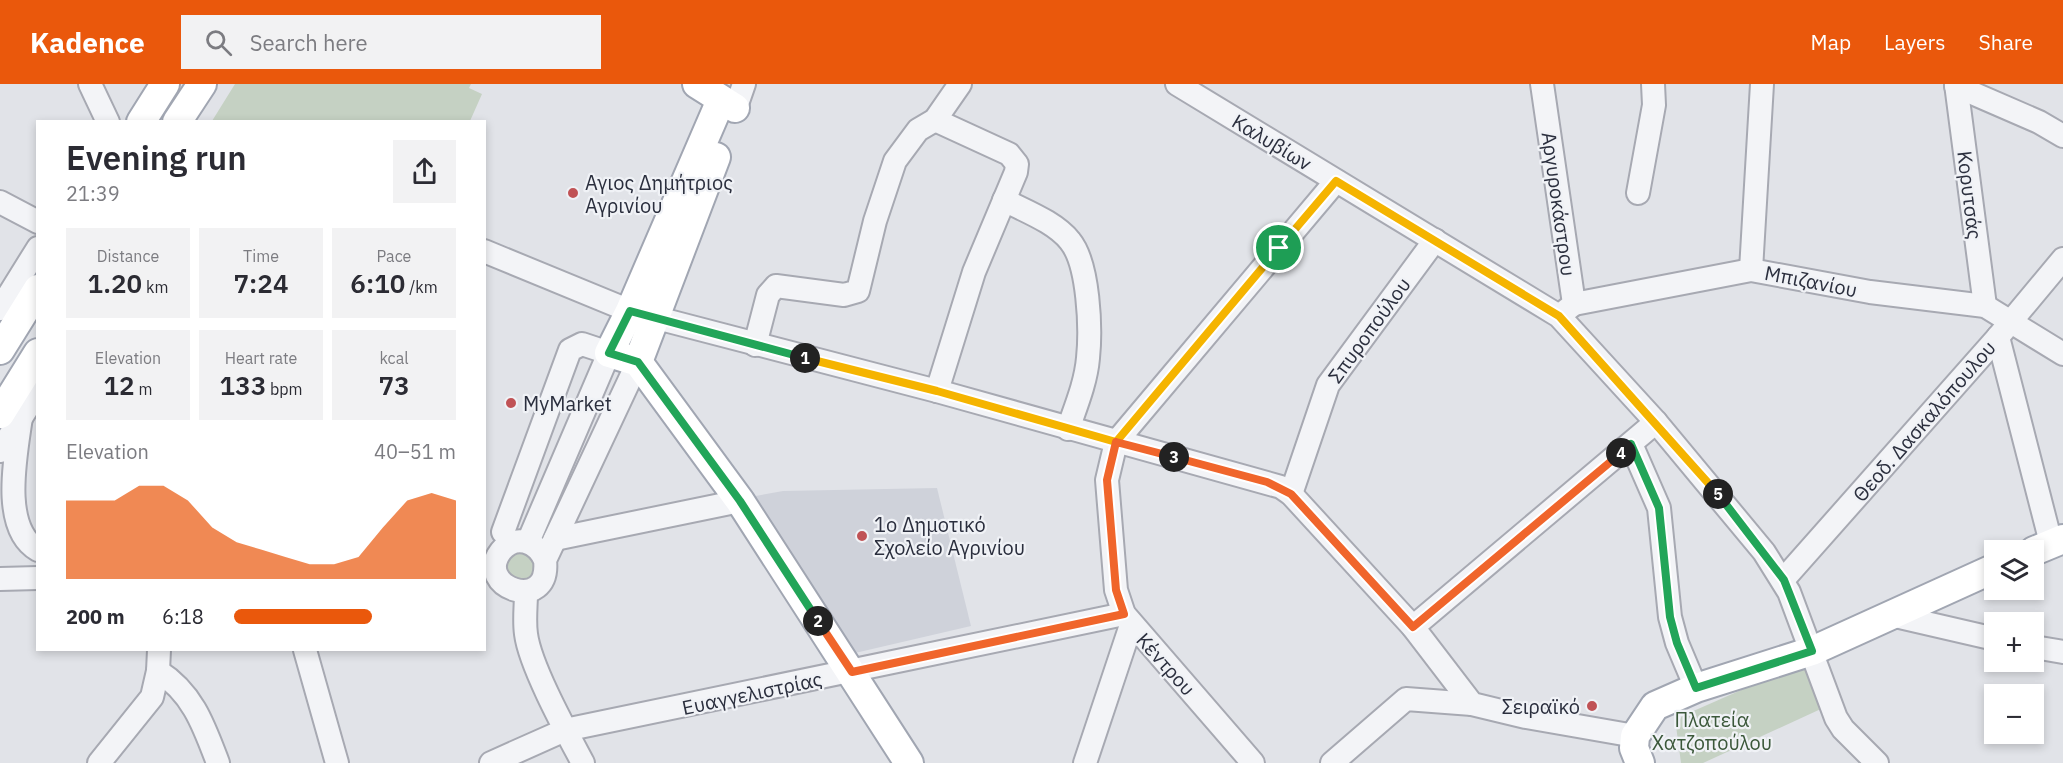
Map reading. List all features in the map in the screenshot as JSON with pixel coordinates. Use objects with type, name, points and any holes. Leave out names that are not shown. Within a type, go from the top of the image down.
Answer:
[{"type":"main road","points":[[142,120],[165,84]]},
{"type":"main road","points":[[178,120],[202,84]]},
{"type":"main road","points":[[638,362],[642,314],[732,94],[697,84]]},
{"type":"main road","points":[[0,350],[16,296]]},
{"type":"main road","points":[[642,314],[609,353],[638,362],[740,501],[909,763]]},
{"type":"main road","points":[[10,416],[36,358]]},
{"type":"main road","points":[[1638,750],[1655,706],[1696,688],[1812,651],[1984,573]]},
{"type":"street","points":[[755,345],[768,296],[776,286],[844,295],[858,291],[874,221],[895,161],[918,130],[935,120],[960,84]]},
{"type":"street","name":"Καλυβίων","points":[[1177,84],[1435,240],[1567,310],[1656,422],[1739,519],[1784,580],[1836,718],[1843,729],[1877,763]]},
{"type":"street","name":"Αργυροκάστρου","points":[[1542,84],[1567,310]]},
{"type":"street","points":[[1638,193],[1654,105],[1653,84]]},
{"type":"street","points":[[1751,270],[1762,84]]},
{"type":"street","points":[[1956,85],[2039,122],[2063,136]]},
{"type":"street","name":"Κορυτσάς","points":[[1956,85],[1984,306]]},
{"type":"street","points":[[94,87],[107,120]]},
{"type":"street","points":[[935,120],[1014,159],[1016,172],[974,272],[937,391]]},
{"type":"street","points":[[1116,442],[1336,181]]},
{"type":"street","points":[[1004,200],[1049,224],[1069,239],[1077,250],[1082,267],[1088,326],[1088,358],[1068,429]]},
{"type":"street","points":[[0,202],[36,221]]},
{"type":"street","name":"Σπυροπούλου","points":[[1291,494],[1328,385],[1435,240]]},
{"type":"street","points":[[16,296],[36,252]]},
{"type":"street","points":[[486,252],[642,314],[937,391],[1068,429],[1267,482],[1291,494],[1413,627],[1472,704]]},
{"type":"street","name":"Θεοδ. Δασκαλόπουλου","points":[[1784,580],[2004,330],[2063,259]]},
{"type":"street","name":"Μπιζανίου","points":[[1567,310],[1751,270],[1870,292],[1984,306],[2004,330],[2063,354]]},
{"type":"street","points":[[16,296],[36,280]]},
{"type":"street","points":[[2004,330],[2049,544]]},
{"type":"street","points":[[503,532],[570,350],[582,344],[609,353],[528,542]]},
{"type":"street","points":[[545,560],[638,362]]},
{"type":"street","points":[[0,451],[10,416],[36,393]]},
{"type":"street","points":[[10,416],[12,485],[20,532],[27,544],[36,549]]},
{"type":"street","points":[[1413,627],[1656,422]]},
{"type":"street","name":"Κέντρου","points":[[1116,442],[1107,480],[1116,590],[1127,620],[1253,763]]},
{"type":"street","points":[[1631,444],[1659,508],[1670,617],[1677,643],[1696,688]]},
{"type":"street","points":[[555,539],[740,501]]},
{"type":"street","points":[[528,542],[542,552],[546,568],[540,583],[526,592],[518,592],[503,585],[490,560],[512,543],[528,542]]},
{"type":"street","points":[[0,579],[36,579]]},
{"type":"street","points":[[526,592],[526,636],[565,730],[583,763]]},
{"type":"street","points":[[1891,615],[1984,636]]},
{"type":"street","points":[[1085,763],[1127,620]]},
{"type":"street","name":"Ευαγγελιστρίας","points":[[491,763],[565,730],[1127,620]]},
{"type":"street","points":[[2044,649],[2063,652]]},
{"type":"street","points":[[305,651],[337,763]]},
{"type":"street","points":[[99,763],[149,700],[158,660]]},
{"type":"street","points":[[158,660],[170,679],[194,706],[218,763]]},
{"type":"street","points":[[1332,763],[1407,699],[1472,704],[1638,750]]},
{"type":"shaded area","name":"1ο Δημοτικό Σχολείο Αγρινίου","points":[[937,488],[971,626],[855,653],[750,497],[783,491]]},
{"type":"green space","points":[[235,84],[471,84],[469,88],[482,94],[470,120],[213,120]]},
{"type":"green space","points":[[530,548],[539,576],[510,583],[502,559],[506,553]]},
{"type":"green space","name":"Πλατεία Χατζοπούλου","points":[[1803,663],[1823,708],[1703,763],[1681,763],[1676,726],[1682,716]]},
{"type":"place","name":"Αγιος Δημήτριος Αγρινίου","points":[[573,193]]},
{"type":"place","name":"MyMarket","points":[[511,403]]},
{"type":"place","name":"1ο Δημοτικό Σχολείο Αγρινίου","points":[[862,536]]},
{"type":"place","name":"Σειραϊκό","points":[[1592,706]]},
{"type":"route","points":[[1279,248],[1116,442],[937,391],[630,311],[609,353],[638,362],[740,501],[852,672],[1124,614],[1118,603],[1116,590],[1107,480],[1116,442],[1281,487],[1291,494],[1413,627],[1631,444],[1659,508],[1670,617],[1677,643],[1696,688],[1812,651],[1784,580],[1764,552],[1739,519],[1656,422],[1559,316],[1336,181],[1279,248]]}]
